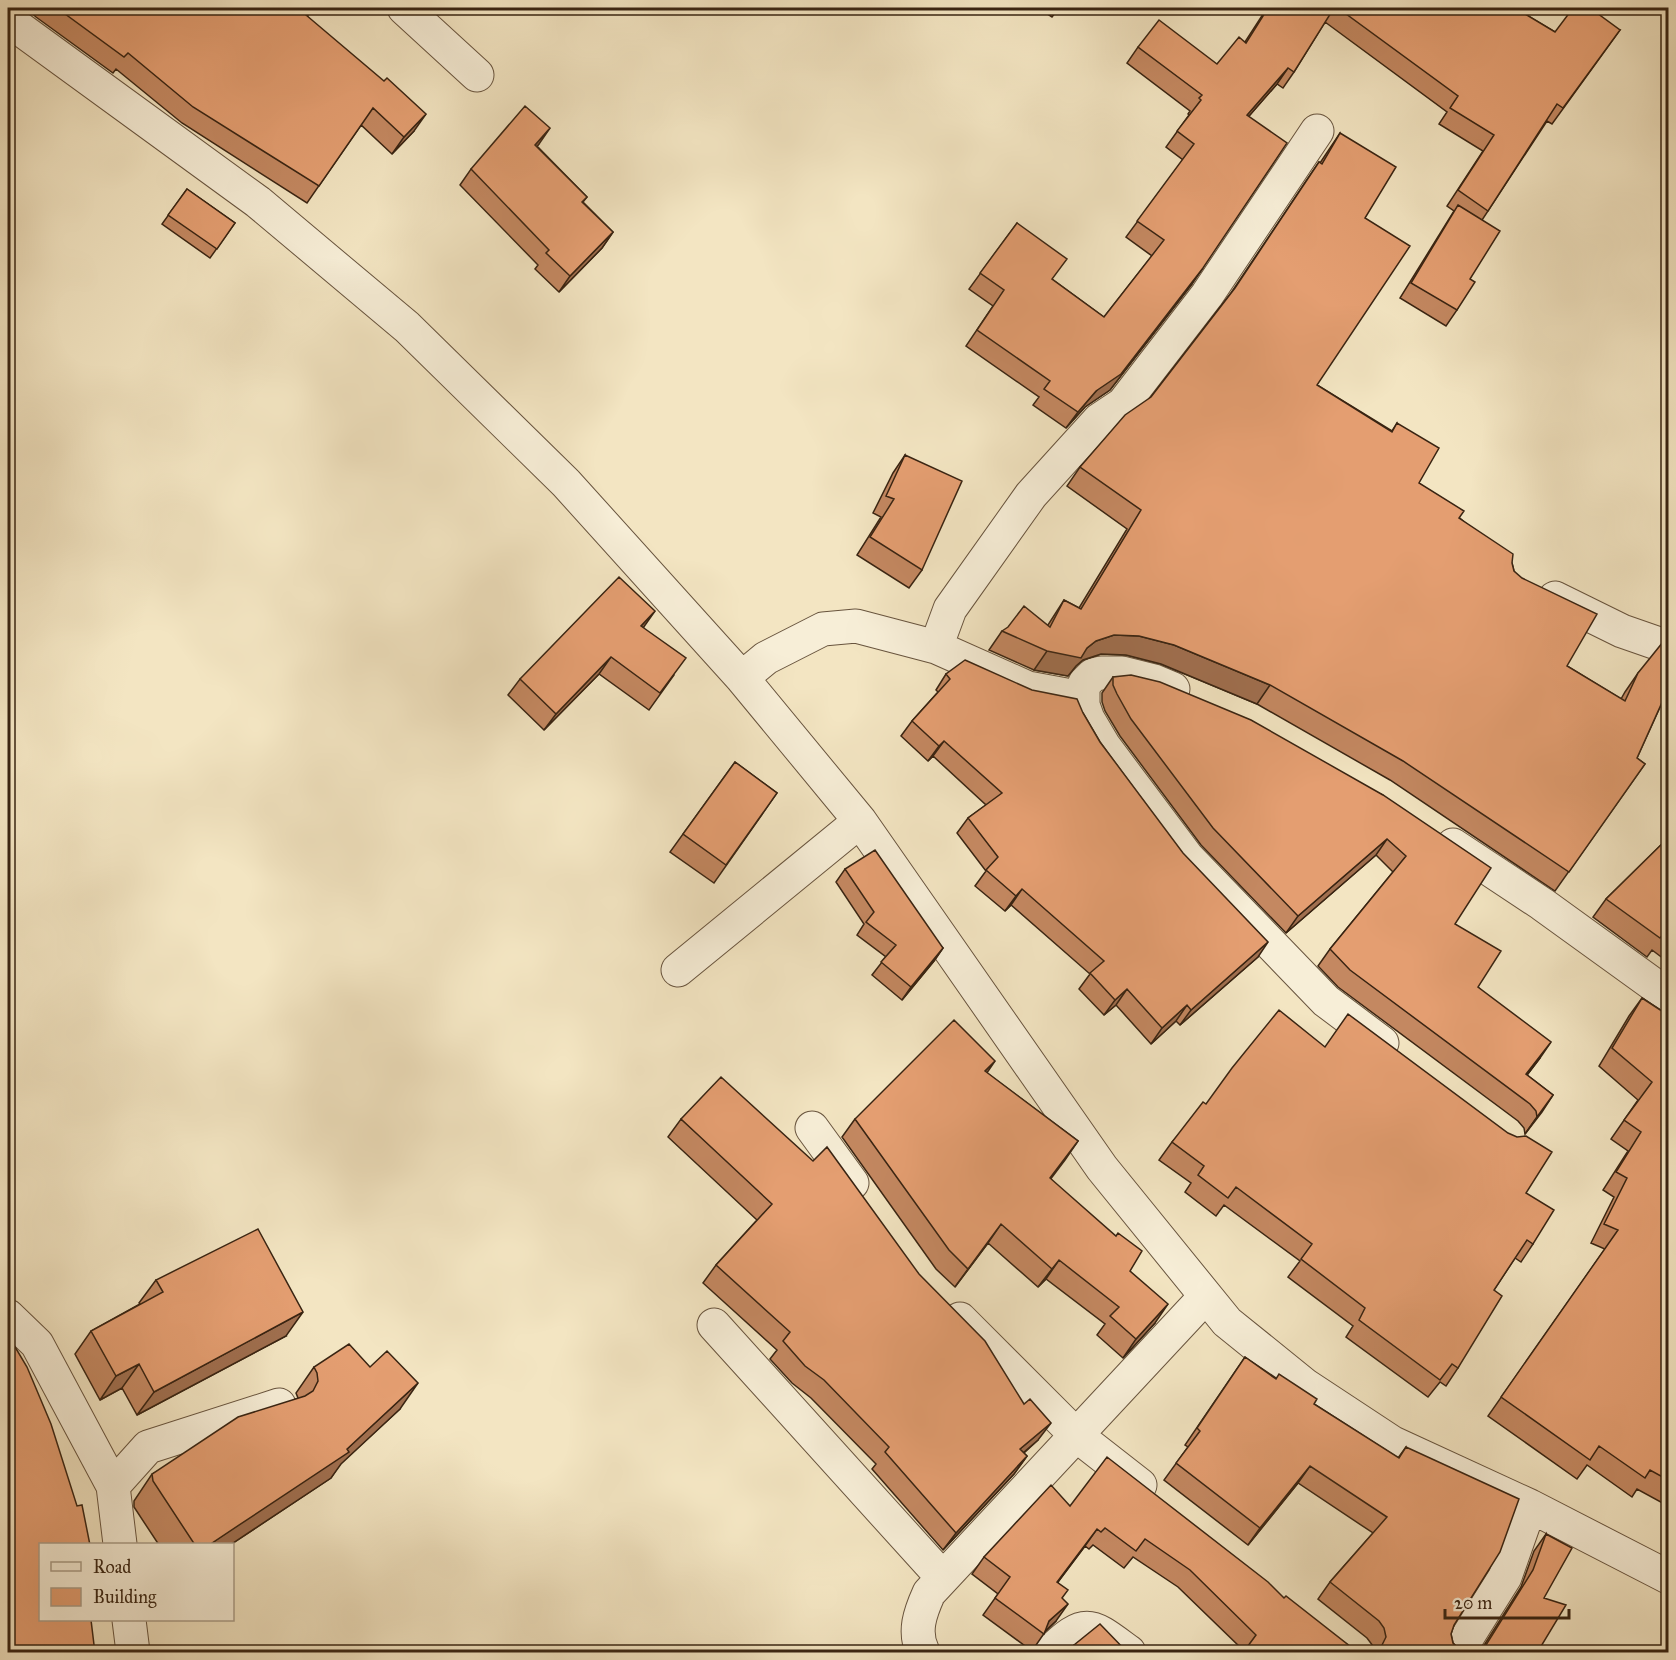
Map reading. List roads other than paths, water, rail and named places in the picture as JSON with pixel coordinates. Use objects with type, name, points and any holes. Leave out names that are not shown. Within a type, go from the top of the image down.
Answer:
[{"type":"street","points":[[404,8],[477,75]]},
{"type":"street","points":[[8,20],[258,202],[407,327],[566,483],[742,678],[860,821],[1102,1168],[1227,1322],[1305,1385],[1393,1443],[1530,1506],[1668,1577]]},
{"type":"street","points":[[936,647],[950,609],[1031,495],[1100,420],[1123,404],[1207,295],[1317,131]]},
{"type":"street","points":[[1528,585],[1622,631],[1668,647]]},
{"type":"street","points":[[742,678],[766,658],[823,629],[856,626],[936,647],[1028,688],[1082,698]]},
{"type":"street","points":[[1196,698],[1154,681],[1122,673],[1093,675],[1083,688],[1082,698],[1088,719],[1104,746],[1187,857],[1326,1001],[1402,1058]]},
{"type":"street","points":[[678,970],[860,821]]},
{"type":"street","points":[[1428,828],[1542,904],[1668,995]]},
{"type":"street","points":[[812,1128],[867,1204]]},
{"type":"street","points":[[922,1653],[917,1641],[919,1615],[929,1593],[1206,1296]]},
{"type":"street","points":[[938,1297],[1076,1435],[1159,1500]]},
{"type":"street","points":[[8,1316],[37,1344],[113,1486],[120,1543]]},
{"type":"street","points":[[714,1325],[943,1578]]},
{"type":"street","points":[[113,1486],[148,1447],[281,1404]]},
{"type":"street","points":[[1458,1653],[1505,1577],[1530,1506]]},
{"type":"street","points":[[129,1621],[133,1653]]},
{"type":"street","points":[[1050,1653],[1069,1633],[1079,1629],[1090,1629],[1102,1633],[1129,1653]]}]
